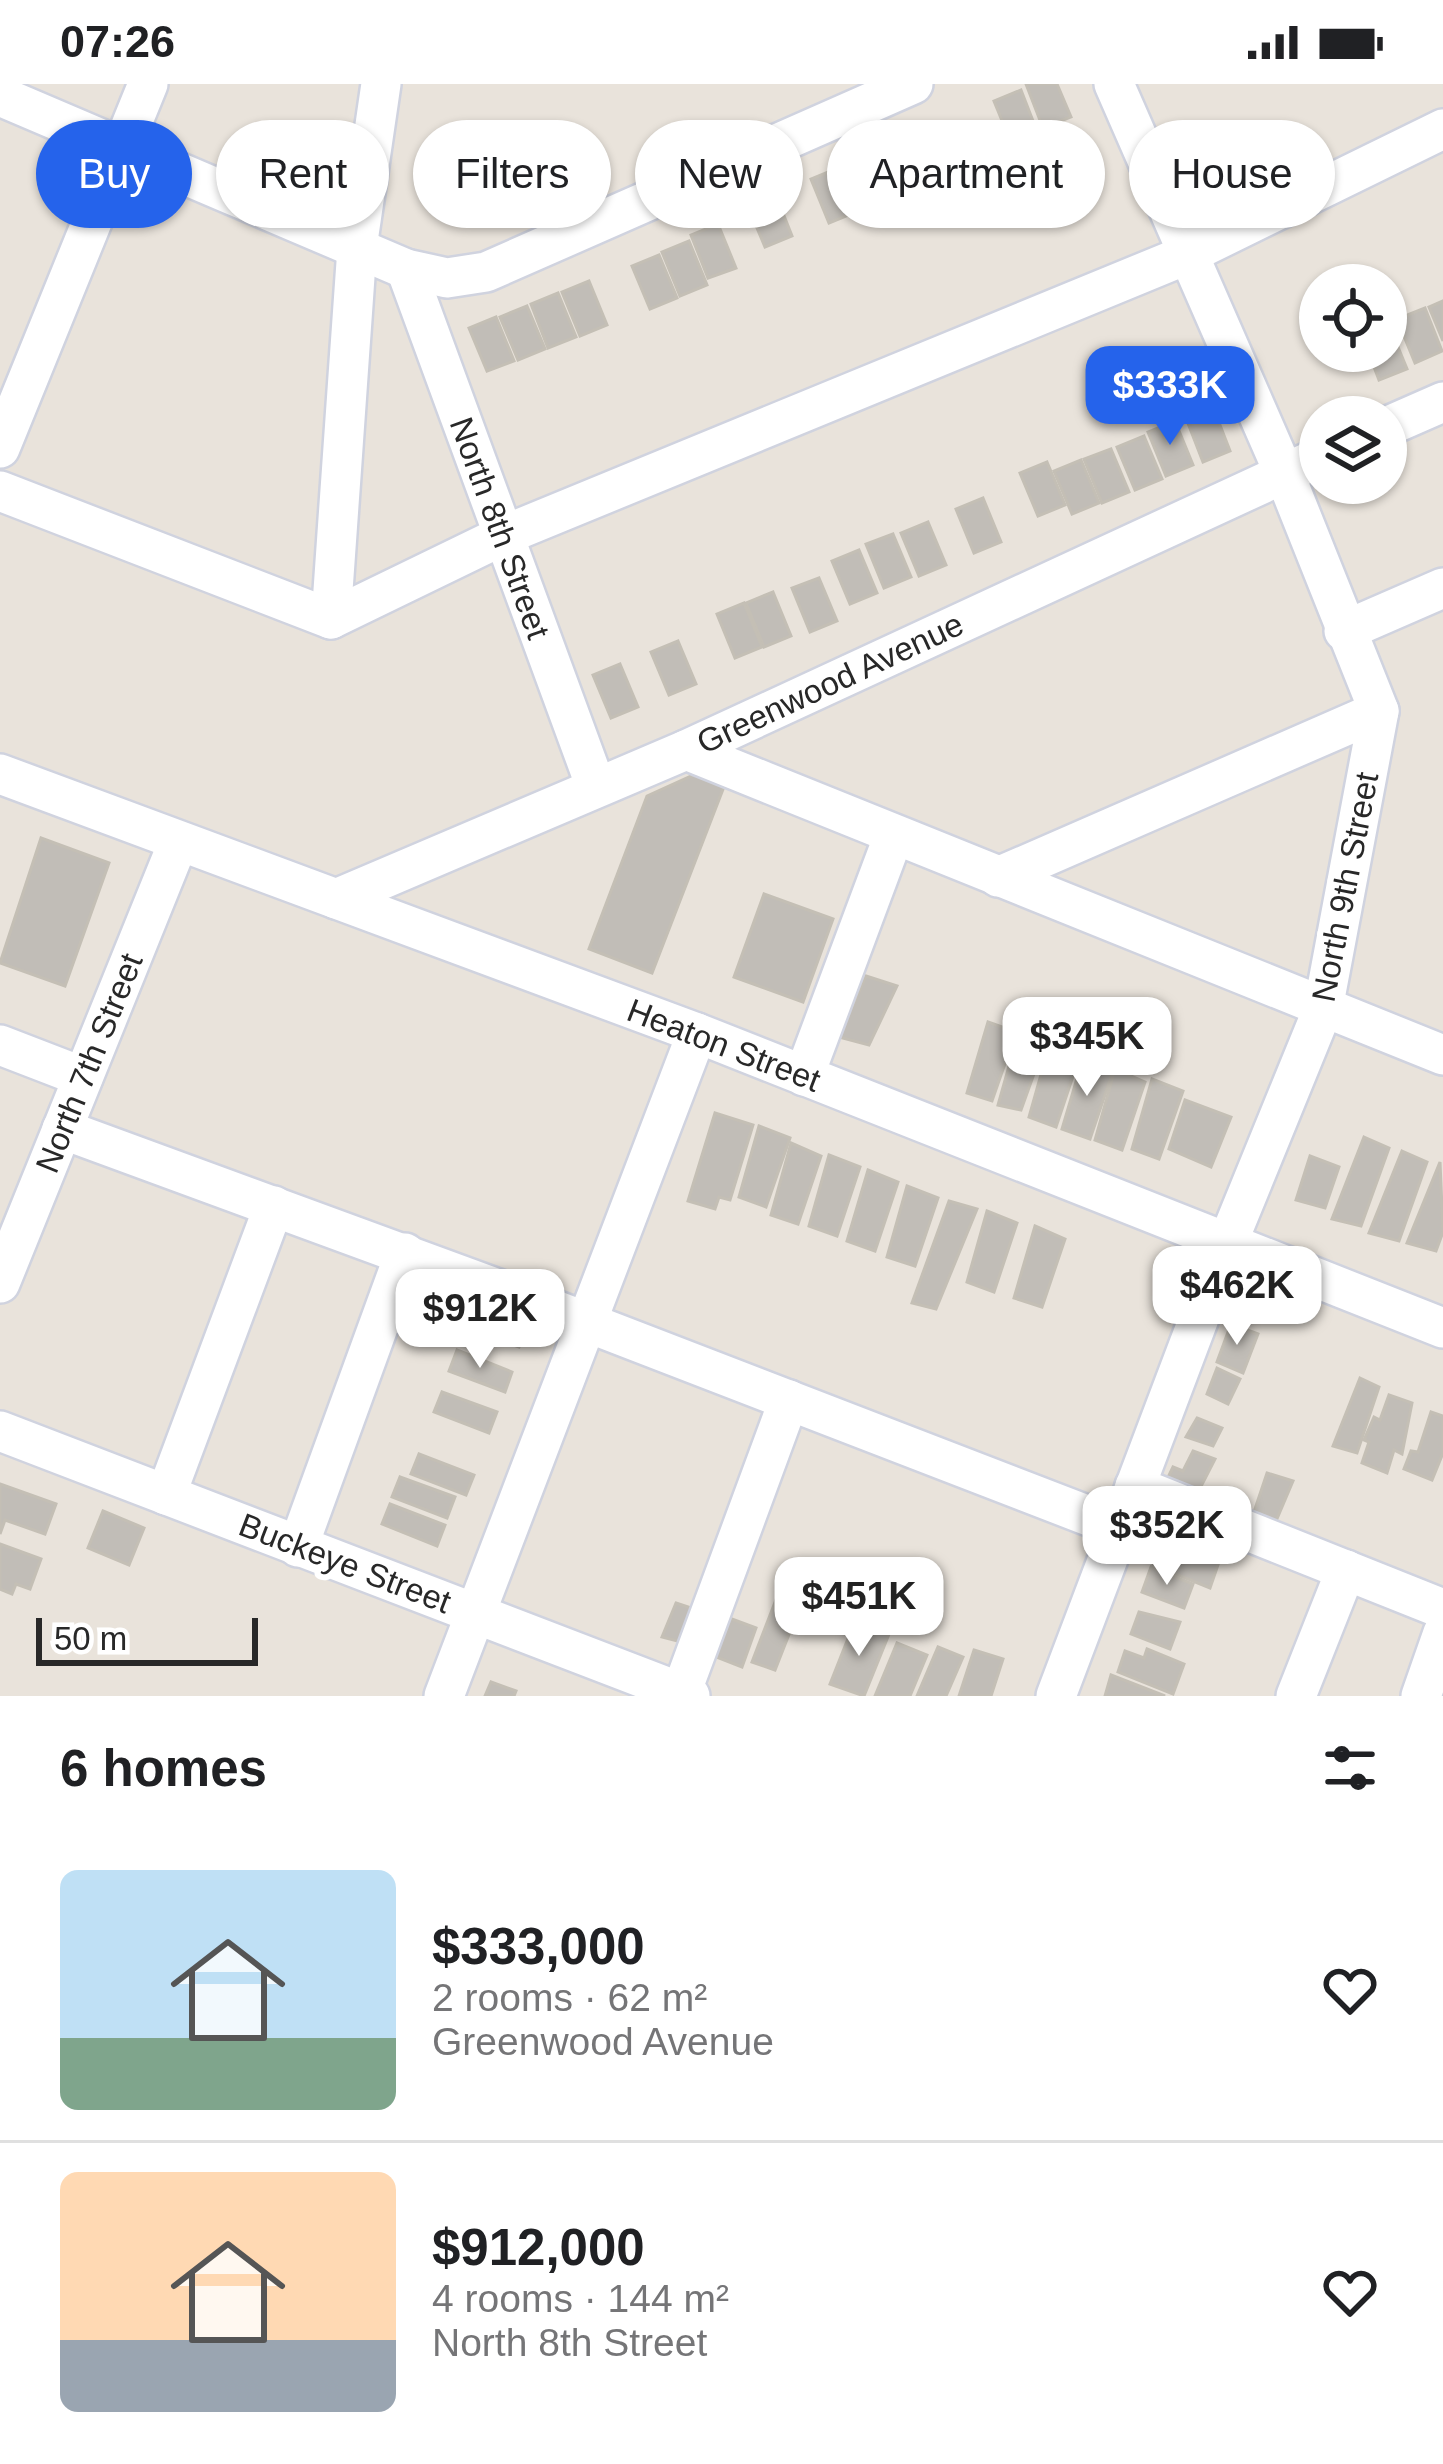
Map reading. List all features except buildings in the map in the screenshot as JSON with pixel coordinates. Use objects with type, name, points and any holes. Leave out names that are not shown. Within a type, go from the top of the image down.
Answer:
[{"type":"street","points":[[134,120],[148,84]]},
{"type":"street","points":[[332,619],[358,248],[381,84]]},
{"type":"street","points":[[192,176],[406,268],[447,278],[485,272],[913,84]]},
{"type":"street","points":[[998,877],[1379,711],[1284,473],[1114,84]]},
{"type":"street","points":[[0,96],[60,120]]},
{"type":"street","points":[[0,491],[332,619],[502,536],[1186,255],[1443,129]]},
{"type":"street","points":[[0,448],[90,228]]},
{"type":"street","name":"North 8th Street","points":[[406,268],[596,787]]},
{"type":"street","points":[[1407,418],[1443,402]]},
{"type":"street","name":"Greenwood Avenue","points":[[336,899],[686,750],[1299,466]]},
{"type":"street","points":[[1344,632],[1443,588]]},
{"type":"street","name":"North 9th Street","points":[[1056,1696],[1227,1244],[1323,1009],[1379,711]]},
{"type":"street","points":[[686,750],[1443,1054]]},
{"type":"street","name":"Heaton Street","points":[[0,774],[697,1033],[1443,1328]]},
{"type":"street","points":[[804,1076],[894,835]]},
{"type":"street","name":"North 7th Street","points":[[0,1283],[178,843]]},
{"type":"street","points":[[444,1696],[697,1033]]},
{"type":"street","points":[[0,1045],[83,1077]]},
{"type":"street","points":[[62,1129],[405,1253],[1120,1528]]},
{"type":"street","points":[[166,1495],[274,1206]]},
{"type":"street","points":[[298,1547],[405,1253]]},
{"type":"street","points":[[686,1694],[789,1400]]},
{"type":"street","name":"Buckeye Street","points":[[0,1431],[686,1694]]},
{"type":"street","points":[[1135,1486],[1443,1609]]},
{"type":"street","points":[[1297,1696],[1346,1570]]},
{"type":"street","points":[[1421,1696],[1443,1633]]}]
